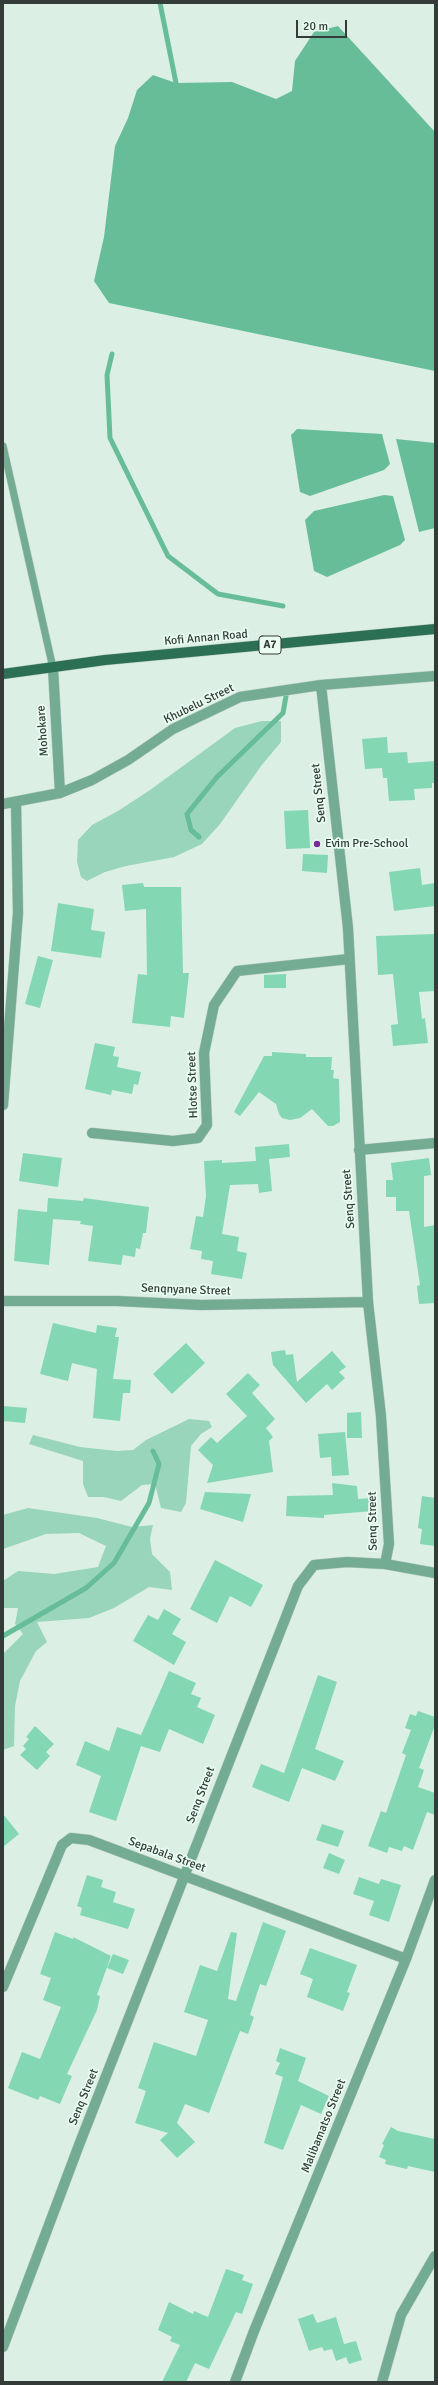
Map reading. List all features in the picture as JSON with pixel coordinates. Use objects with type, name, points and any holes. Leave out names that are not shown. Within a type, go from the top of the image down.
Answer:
[{"type":"main road","name":"Kofi Annan Road","points":[[3,674],[105,660],[435,629]]},
{"type":"street","name":"Mohokare","points":[[52,668],[60,793]]},
{"type":"street","name":"Khubelu Street","points":[[3,804],[60,793],[92,780],[128,760],[173,729],[240,697],[321,685],[435,676]]},
{"type":"street","name":"Senq Street","points":[[3,2348],[82,2138],[185,1876],[209,1809],[298,1586],[314,1565],[347,1562],[386,1564],[389,1544],[381,1416],[368,1302],[348,928],[321,685]]},
{"type":"street","points":[[3,1105],[18,913],[16,802]]},
{"type":"street","name":"Hlotse Street","points":[[92,1133],[174,1141],[198,1138],[208,1125],[204,1053],[214,1005],[236,971],[349,959]]},
{"type":"street","points":[[359,1150],[435,1143]]},
{"type":"street","name":"Senqnyane Street","points":[[3,1301],[124,1301],[201,1305],[368,1302]]},
{"type":"street","points":[[386,1564],[435,1573]]},
{"type":"street","name":"Sepabala Street","points":[[3,1987],[62,1845],[71,1838],[89,1840],[406,1959]]},
{"type":"street","name":"Malibamatso Street","points":[[235,2382],[257,2323],[406,1959],[435,1880]]},
{"type":"street","points":[[382,2382],[401,2315],[435,2256]]},
{"type":"lane","points":[[3,446],[52,668]]},
{"type":"shaded area","points":[[338,26],[435,132],[435,371],[109,303],[94,281],[104,237],[115,146],[128,118],[137,90],[153,75],[176,83],[232,82],[276,99],[292,91],[295,61],[314,32]]},
{"type":"shaded area","points":[[297,429],[382,434],[390,464],[384,470],[310,496],[300,492],[291,435]]},
{"type":"shaded area","points":[[396,439],[435,443],[435,528],[419,532]]},
{"type":"shaded area","points":[[384,495],[393,496],[405,540],[400,545],[327,577],[314,571],[305,520],[314,511]]},
{"type":"shaded area","points":[[262,721],[281,721],[281,742],[261,766],[220,824],[202,844],[174,857],[126,866],[105,872],[87,881],[81,877],[77,862],[78,840],[92,825],[118,811],[150,790],[235,728]]},
{"type":"shaded area","points":[[189,1419],[209,1421],[212,1427],[201,1434],[191,1446],[186,1503],[181,1512],[161,1508],[155,1484],[142,1485],[121,1501],[104,1497],[88,1497],[83,1484],[83,1461],[29,1444],[33,1435],[80,1447],[117,1451],[133,1450],[146,1440]]},
{"type":"shaded area","points":[[28,1508],[97,1518],[132,1527],[153,1525],[150,1539],[152,1554],[170,1572],[172,1590],[149,1587],[114,1608],[89,1618],[37,1622],[47,1642],[36,1651],[20,1681],[15,1706],[14,1746],[3,1750],[3,1654],[23,1634],[15,1624],[18,1608],[3,1608],[3,1581],[18,1571],[54,1574],[98,1567],[106,1546],[79,1533],[46,1534],[3,1549],[3,1515]]},
{"type":"building","points":[[387,737],[388,753],[407,752],[408,763],[435,761],[435,783],[432,783],[432,788],[414,789],[415,800],[389,801],[387,778],[383,778],[382,768],[365,769],[362,739]]},
{"type":"building","points":[[308,810],[310,848],[286,849],[284,811]]},
{"type":"building","points":[[303,854],[328,855],[327,873],[302,871]]},
{"type":"building","points":[[420,868],[422,885],[435,883],[435,906],[394,911],[389,872]]},
{"type":"building","points":[[143,883],[144,887],[181,887],[183,973],[189,973],[184,1018],[171,1016],[170,1027],[132,1023],[138,974],[147,975],[146,909],[125,911],[122,885]]},
{"type":"building","points":[[58,903],[94,909],[91,930],[105,932],[101,958],[51,951]]},
{"type":"building","points":[[435,934],[435,991],[419,992],[422,1019],[425,1018],[428,1043],[393,1046],[391,1025],[398,1024],[393,974],[378,975],[376,936]]},
{"type":"building","points":[[38,956],[53,960],[40,1008],[25,1004]]},
{"type":"building","points":[[286,974],[286,988],[264,988],[264,975]]},
{"type":"building","points":[[95,1043],[115,1047],[113,1056],[119,1057],[117,1067],[141,1072],[138,1085],[134,1084],[132,1094],[112,1090],[111,1095],[85,1089]]},
{"type":"building","points":[[272,1052],[306,1054],[306,1057],[332,1057],[331,1070],[334,1070],[333,1078],[339,1079],[340,1122],[333,1126],[328,1126],[312,1109],[300,1118],[290,1120],[282,1118],[276,1104],[259,1092],[240,1116],[234,1112],[264,1056],[272,1056]]},
{"type":"building","points":[[289,1144],[290,1157],[269,1159],[272,1191],[259,1193],[258,1184],[230,1185],[222,1234],[239,1237],[237,1251],[247,1253],[242,1279],[211,1274],[213,1261],[201,1259],[202,1251],[190,1249],[196,1216],[203,1217],[206,1196],[204,1161],[222,1160],[222,1163],[256,1161],[255,1147]]},
{"type":"building","points":[[23,1153],[62,1158],[58,1187],[19,1181]]},
{"type":"building","points":[[429,1158],[431,1175],[424,1176],[424,1227],[435,1225],[435,1303],[419,1304],[417,1286],[420,1285],[409,1211],[396,1211],[396,1197],[386,1197],[386,1180],[393,1180],[391,1163]]},
{"type":"building","points":[[48,1198],[83,1201],[84,1198],[149,1207],[146,1233],[143,1233],[140,1249],[136,1248],[135,1257],[123,1255],[121,1265],[88,1261],[93,1226],[80,1224],[81,1221],[53,1219],[49,1265],[14,1261],[18,1209],[47,1212]]},
{"type":"building","points":[[53,1323],[96,1333],[97,1325],[117,1328],[115,1337],[119,1337],[113,1379],[131,1380],[130,1393],[123,1393],[120,1421],[93,1418],[97,1369],[72,1363],[68,1381],[40,1374]]},
{"type":"building","points":[[186,1343],[205,1363],[172,1394],[153,1374]]},
{"type":"building","points":[[285,1350],[286,1355],[293,1354],[297,1382],[332,1351],[346,1367],[339,1372],[345,1378],[332,1390],[327,1384],[306,1403],[273,1365],[271,1352]]},
{"type":"building","points":[[248,1373],[260,1385],[252,1393],[275,1419],[266,1428],[273,1437],[269,1441],[273,1472],[207,1483],[213,1465],[198,1450],[211,1437],[217,1443],[247,1416],[226,1394]]},
{"type":"building","points":[[3,1406],[27,1408],[25,1423],[3,1421]]},
{"type":"building","points":[[361,1412],[362,1438],[347,1438],[347,1413]]},
{"type":"building","points":[[345,1432],[349,1475],[332,1476],[331,1457],[320,1458],[318,1434]]},
{"type":"building","points":[[332,1483],[357,1486],[358,1499],[372,1498],[373,1511],[324,1515],[324,1518],[286,1516],[287,1496],[333,1495]]},
{"type":"building","points":[[205,1492],[251,1494],[243,1522],[200,1509]]},
{"type":"building","points":[[422,1496],[435,1498],[435,1546],[420,1544],[422,1529],[418,1528]]},
{"type":"building","points":[[215,1560],[263,1585],[251,1607],[230,1596],[217,1623],[190,1609]]},
{"type":"building","points":[[164,1609],[181,1619],[172,1634],[186,1642],[174,1665],[133,1641],[148,1615],[158,1620]]},
{"type":"building","points":[[169,1671],[196,1683],[191,1694],[201,1698],[197,1707],[215,1715],[203,1744],[169,1729],[160,1752],[141,1746],[116,1821],[89,1812],[101,1776],[76,1765],[85,1741],[109,1751],[117,1727],[141,1735]]},
{"type":"building","points":[[318,1675],[337,1682],[315,1749],[344,1761],[335,1781],[302,1768],[289,1802],[252,1787],[261,1764],[284,1773]]},
{"type":"building","points":[[418,1711],[435,1717],[435,1725],[419,1768],[424,1770],[418,1787],[435,1793],[435,1815],[427,1812],[413,1850],[404,1846],[402,1851],[389,1847],[387,1853],[368,1846],[381,1811],[386,1813],[406,1755],[402,1753],[411,1730],[405,1728],[410,1714],[416,1716]]},
{"type":"building","points":[[35,1726],[54,1744],[46,1752],[50,1756],[37,1770],[20,1755],[26,1749],[23,1746],[29,1739],[26,1737]]},
{"type":"building","points":[[3,1814],[19,1834],[3,1847]]},
{"type":"building","points":[[322,1824],[344,1831],[338,1847],[316,1840]]},
{"type":"building","points":[[329,1853],[345,1860],[339,1874],[323,1868]]},
{"type":"building","points":[[87,1875],[103,1880],[101,1887],[116,1892],[113,1902],[135,1909],[128,1929],[80,1915],[82,1908],[77,1906]]},
{"type":"building","points":[[359,1877],[379,1884],[381,1879],[401,1885],[389,1922],[369,1915],[374,1901],[353,1894]]},
{"type":"building","points":[[263,1922],[286,1931],[266,1986],[260,1984],[250,2015],[254,2017],[248,2034],[240,2031],[209,2113],[185,2104],[177,2123],[195,2142],[177,2158],[160,2140],[168,2133],[135,2123],[146,2091],[138,2088],[154,2042],[196,2056],[208,2020],[184,2012],[200,1965],[217,1971],[231,1932],[237,1933],[228,1999],[236,2001]]},
{"type":"building","points":[[55,1932],[73,1939],[73,1937],[111,1956],[97,1995],[100,1996],[97,2010],[67,2074],[72,2076],[60,2104],[40,2096],[38,2100],[8,2088],[22,2052],[40,2059],[61,2007],[43,2000],[51,1978],[40,1974]]},
{"type":"building","points":[[310,1948],[357,1965],[347,1992],[350,1993],[343,2011],[307,1997],[313,1979],[300,1974]]},
{"type":"building","points":[[113,1954],[129,1960],[123,1974],[107,1968]]},
{"type":"building","points":[[280,2048],[306,2058],[298,2081],[329,2096],[321,2114],[301,2105],[283,2150],[264,2143],[283,2077],[275,2074],[280,2063],[276,2061]]},
{"type":"building","points":[[391,2127],[398,2131],[435,2139],[435,2172],[408,2166],[407,2169],[385,2164],[386,2160],[379,2157],[384,2145],[382,2144]]},
{"type":"building","points":[[226,2269],[244,2275],[242,2280],[253,2284],[242,2314],[236,2312],[209,2369],[195,2363],[186,2382],[162,2382],[180,2345],[170,2341],[172,2337],[158,2330],[169,2302],[193,2314],[194,2311],[208,2317]]},
{"type":"building","points":[[313,2314],[317,2323],[336,2317],[344,2344],[356,2341],[362,2360],[349,2364],[346,2357],[336,2361],[332,2349],[324,2351],[322,2347],[309,2351],[298,2319]]},
{"type":"waterway","points":[[160,3],[176,83],[175,88]]},
{"type":"waterway","points":[[112,354],[107,375],[110,438],[168,556],[218,594],[283,606]]},
{"type":"waterway","points":[[199,837],[191,830],[187,814],[217,777],[283,713],[286,696]]},
{"type":"waterway","points":[[3,1636],[86,1588],[114,1563],[149,1503],[159,1464],[153,1451]]},
{"type":"place","name":"Evim Pre-School","points":[[317,844]]}]
